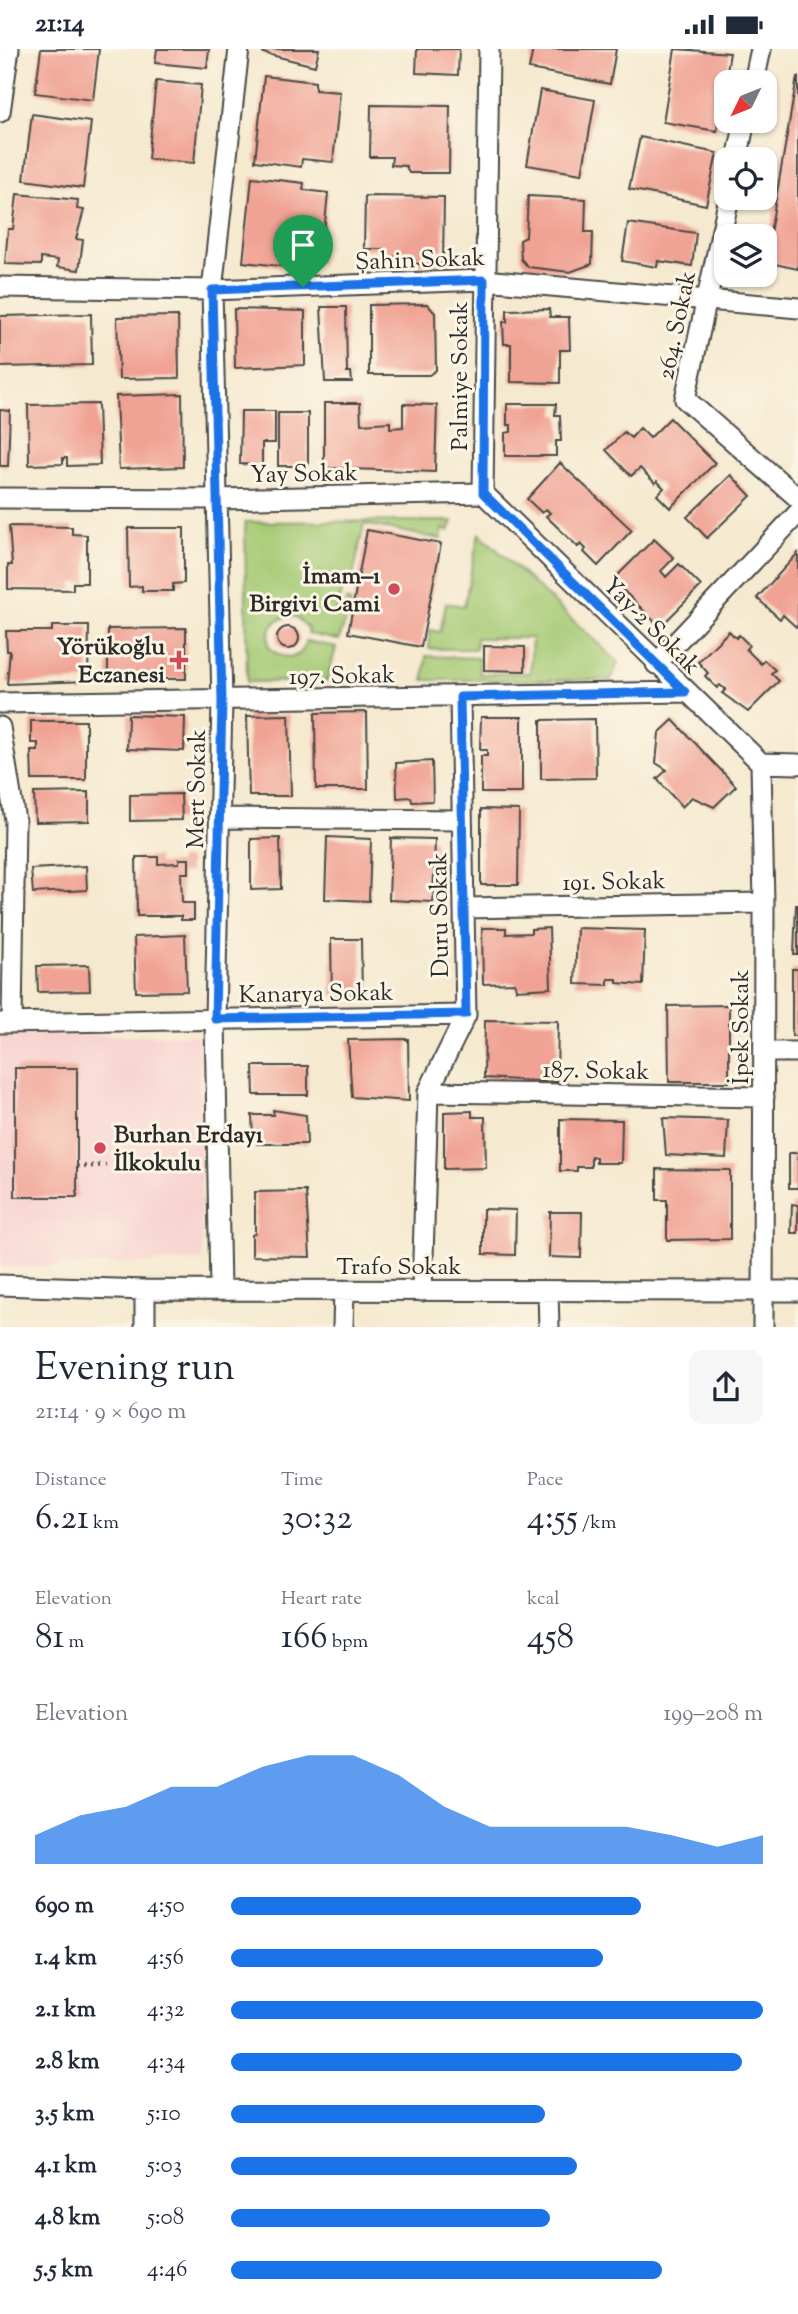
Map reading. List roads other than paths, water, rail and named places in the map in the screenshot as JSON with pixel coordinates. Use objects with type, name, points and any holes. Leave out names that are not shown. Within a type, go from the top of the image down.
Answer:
[{"type":"street","points":[[0,112],[3,72],[9,49]]},
{"type":"street","name":"Mert Sokak","points":[[220,1290],[215,1019],[222,701],[212,290],[239,49]]},
{"type":"street","name":"Palmiye Sokak","points":[[483,493],[489,49]]},
{"type":"street","points":[[757,70],[761,49]]},
{"type":"street","name":"264. Sokak","points":[[726,210],[685,399],[798,498]]},
{"type":"street","name":"Şahin Sokak","points":[[0,287],[212,290],[484,280],[707,298],[798,309]]},
{"type":"street","name":"Yay Sokak","points":[[0,498],[216,499],[483,493]]},
{"type":"street","name":"Yay-2 Sokak","points":[[483,493],[656,664],[761,763]]},
{"type":"street","points":[[656,664],[798,513]]},
{"type":"street","name":"197. Sokak","points":[[0,703],[685,692]]},
{"type":"street","name":"Duru Sokak","points":[[422,1291],[428,1093],[466,1014],[460,697]]},
{"type":"street","points":[[0,727],[8,820],[6,1023]]},
{"type":"street","points":[[761,763],[798,764]]},
{"type":"street","name":"İpek Sokak","points":[[761,763],[764,903],[763,1327]]},
{"type":"street","points":[[219,818],[462,820]]},
{"type":"street","name":"191. Sokak","points":[[464,908],[764,903]]},
{"type":"street","name":"Kanarya Sokak","points":[[6,1023],[466,1014]]},
{"type":"street","points":[[764,1052],[798,1052]]},
{"type":"street","name":"187. Sokak","points":[[428,1093],[764,1097]]},
{"type":"street","name":"Trafo Sokak","points":[[0,1285],[145,1290],[798,1291]]},
{"type":"street","points":[[145,1290],[145,1327]]},
{"type":"street","points":[[343,1327],[344,1291]]},
{"type":"street","points":[[548,1292],[549,1327]]},
{"type":"place","name":"İmam–ı Birgivi Cami","points":[[394,589]]},
{"type":"place","name":"Yörükoğlu Eczanesi","points":[[179,660]]},
{"type":"place","name":"Burhan Erdayı İlkokulu","points":[[100,1148]]}]
